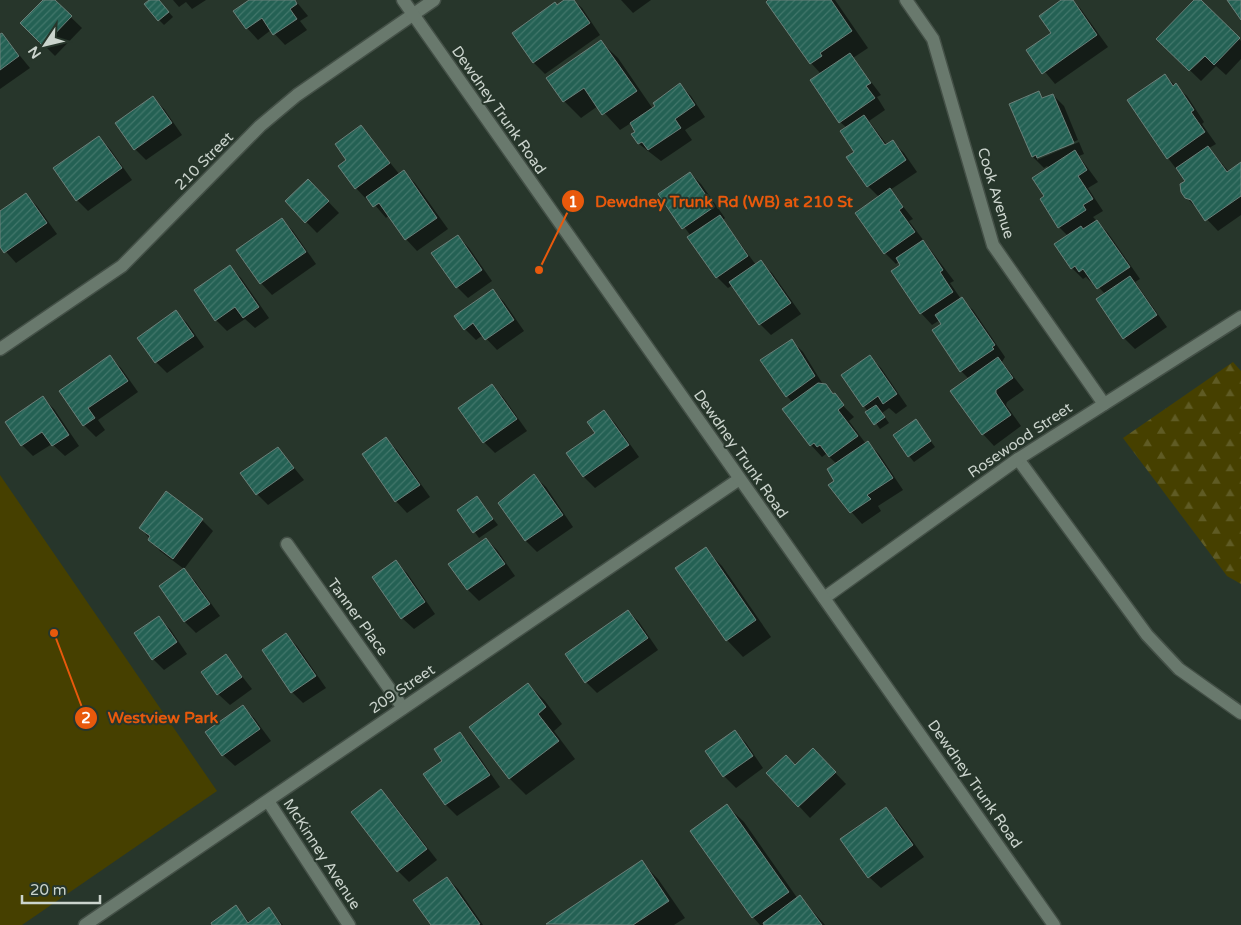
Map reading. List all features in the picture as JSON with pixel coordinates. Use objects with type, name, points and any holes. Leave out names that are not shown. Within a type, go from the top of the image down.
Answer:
[{"type":"street","name":"Dewdney Trunk Road","points":[[403,0],[738,480],[824,598],[1054,925]]},
{"type":"street","name":"210 Street","points":[[0,349],[122,266],[277,111],[434,0]]},
{"type":"street","name":"Cook Avenue","points":[[906,0],[933,39],[993,245],[1104,404]]},
{"type":"street","name":"Rosewood Street","points":[[824,598],[1018,459],[1241,317]]},
{"type":"street","points":[[1018,459],[1147,635],[1179,669],[1241,713]]},
{"type":"street","name":"209 Street","points":[[85,925],[738,480]]},
{"type":"street","name":"Tanner Place","points":[[287,544],[403,708]]},
{"type":"street","name":"McKinney Avenue","points":[[268,801],[349,925]]},
{"type":"green space","points":[[1233,362],[1241,371],[1241,584],[1227,576],[1123,438]]},
{"type":"green space","points":[[0,475],[217,791],[22,925],[0,925]]},
{"type":"building","points":[[43,0],[55,0],[72,16],[43,46],[20,23]]},
{"type":"building","points":[[149,0],[159,0],[169,12],[158,21],[144,4]]},
{"type":"building","points":[[249,0],[295,0],[297,4],[290,9],[297,19],[273,35],[262,18],[246,29],[233,11]]},
{"type":"building","points":[[564,0],[574,0],[590,23],[533,63],[512,33],[555,2],[557,5]]},
{"type":"building","points":[[768,0],[831,0],[852,31],[820,53],[822,56],[810,64],[766,2]]},
{"type":"building","points":[[1061,0],[1073,0],[1097,35],[1042,74],[1026,50],[1051,33],[1039,16]]},
{"type":"building","points":[[1194,0],[1201,0],[1240,38],[1214,65],[1205,56],[1189,71],[1156,39]]},
{"type":"building","points":[[1227,0],[1241,0],[1241,20]]},
{"type":"building","points":[[2,33],[19,56],[0,70],[0,34]]},
{"type":"building","points":[[601,40],[637,91],[602,115],[584,88],[563,102],[546,78]]},
{"type":"building","points":[[850,53],[871,83],[866,86],[875,98],[839,123],[810,80]]},
{"type":"building","points":[[1165,74],[1173,86],[1176,83],[1194,110],[1191,112],[1205,132],[1167,159],[1127,100]]},
{"type":"building","points":[[680,83],[695,105],[675,119],[681,128],[648,150],[642,142],[638,144],[631,134],[635,132],[630,123],[655,106],[653,103]]},
{"type":"building","points":[[1039,91],[1042,98],[1053,94],[1074,143],[1037,158],[1036,155],[1032,157],[1009,104]]},
{"type":"building","points":[[153,96],[172,123],[134,150],[115,123]]},
{"type":"building","points":[[864,115],[885,145],[893,140],[906,160],[867,187],[846,157],[854,152],[840,131]]},
{"type":"building","points":[[361,125],[390,163],[355,189],[338,166],[346,160],[335,144]]},
{"type":"building","points":[[99,136],[122,168],[76,201],[53,168]]},
{"type":"building","points":[[1208,146],[1227,172],[1241,162],[1241,196],[1205,221],[1191,200],[1185,198],[1181,192],[1180,184],[1185,181],[1176,168]]},
{"type":"building","points":[[1075,150],[1087,170],[1078,176],[1093,199],[1083,205],[1086,210],[1058,228],[1040,199],[1044,196],[1032,178]]},
{"type":"building","points":[[404,170],[437,218],[405,240],[379,203],[373,207],[366,197]]},
{"type":"building","points":[[690,172],[714,207],[682,229],[658,194]]},
{"type":"building","points":[[308,179],[329,201],[305,223],[285,201]]},
{"type":"building","points":[[890,188],[903,207],[899,210],[915,232],[884,254],[855,213]]},
{"type":"building","points":[[26,193],[47,223],[4,253],[0,247],[0,211]]},
{"type":"building","points":[[720,215],[748,256],[716,278],[687,237]]},
{"type":"building","points":[[282,218],[306,252],[260,284],[236,250]]},
{"type":"building","points":[[1097,220],[1130,267],[1097,289],[1083,269],[1079,272],[1075,266],[1071,269],[1054,244],[1081,226],[1083,229]]},
{"type":"building","points":[[458,235],[482,270],[456,288],[431,253]]},
{"type":"building","points":[[923,240],[943,270],[940,272],[953,292],[920,314],[891,271],[900,265],[896,258]]},
{"type":"building","points":[[761,260],[791,303],[759,325],[729,282]]},
{"type":"building","points":[[230,265],[259,307],[243,318],[235,307],[215,321],[194,290]]},
{"type":"building","points":[[1130,276],[1157,315],[1123,339],[1096,299]]},
{"type":"building","points":[[493,289],[514,320],[485,340],[473,323],[464,330],[454,316]]},
{"type":"building","points":[[962,297],[995,345],[992,347],[994,349],[960,372],[932,330],[941,324],[935,315]]},
{"type":"building","points":[[176,310],[194,336],[155,363],[137,338]]},
{"type":"building","points":[[792,339],[815,376],[786,397],[760,360]]},
{"type":"building","points":[[110,355],[128,381],[88,408],[95,418],[83,426],[59,391]]},
{"type":"building","points":[[870,355],[897,394],[883,404],[878,396],[863,407],[841,375]]},
{"type":"building","points":[[998,357],[1013,378],[996,390],[996,393],[1011,415],[982,435],[950,391]]},
{"type":"building","points":[[818,383],[826,384],[833,394],[835,393],[844,405],[838,410],[858,436],[829,457],[820,445],[817,447],[814,443],[810,446],[782,409]]},
{"type":"building","points":[[492,384],[517,419],[483,443],[458,408]]},
{"type":"building","points":[[43,396],[69,435],[52,446],[42,432],[21,446],[5,422]]},
{"type":"building","points":[[876,405],[885,417],[874,425],[865,412]]},
{"type":"building","points":[[604,410],[629,445],[583,477],[566,453],[595,433],[587,422]]},
{"type":"building","points":[[916,419],[931,441],[908,457],[893,435]]},
{"type":"building","points":[[386,437],[420,485],[395,502],[362,454]]},
{"type":"building","points":[[868,441],[893,478],[867,495],[871,499],[850,513],[828,485],[834,481],[827,469]]},
{"type":"building","points":[[278,447],[294,468],[256,495],[240,473]]},
{"type":"building","points":[[534,474],[563,515],[525,541],[498,503]]},
{"type":"building","points":[[166,491],[203,519],[173,559],[148,540],[150,536],[139,528]]},
{"type":"building","points":[[477,496],[493,519],[473,533],[457,510]]},
{"type":"building","points":[[486,538],[505,564],[467,590],[448,564]]},
{"type":"building","points":[[706,547],[756,620],[726,641],[675,568]]},
{"type":"building","points":[[396,560],[425,602],[401,619],[372,577]]},
{"type":"building","points":[[184,568],[210,604],[184,622],[159,586]]},
{"type":"building","points":[[628,610],[648,638],[585,683],[565,654]]},
{"type":"building","points":[[159,616],[177,642],[152,660],[134,633]]},
{"type":"building","points":[[286,633],[316,676],[291,693],[262,650]]},
{"type":"building","points":[[226,654],[242,677],[217,695],[201,672]]},
{"type":"building","points":[[528,683],[546,707],[538,714],[559,741],[509,779],[469,727]]},
{"type":"building","points":[[243,705],[260,729],[222,756],[205,732]]},
{"type":"building","points":[[735,730],[753,756],[723,777],[705,751]]},
{"type":"building","points":[[460,732],[490,775],[445,805],[423,774],[442,761],[434,749]]},
{"type":"building","points":[[813,748],[836,772],[798,807],[766,773],[786,755],[795,765]]},
{"type":"building","points":[[381,789],[427,849],[397,872],[351,812]]},
{"type":"building","points":[[727,804],[789,892],[752,918],[690,831]]},
{"type":"building","points":[[886,807],[913,845],[868,878],[840,839]]},
{"type":"building","points":[[642,860],[669,901],[633,925],[546,924]]},
{"type":"building","points":[[447,877],[480,924],[431,925],[413,900]]},
{"type":"building","points":[[800,895],[822,925],[764,925],[763,923]]},
{"type":"building","points":[[236,905],[248,923],[269,907],[281,925],[212,925],[211,923]]},
{"type":"place","name":"Dewdney Trunk Rd (WB) at 210 St","points":[[539,270]]},
{"type":"place","name":"Westview Park","points":[[54,633]]}]
